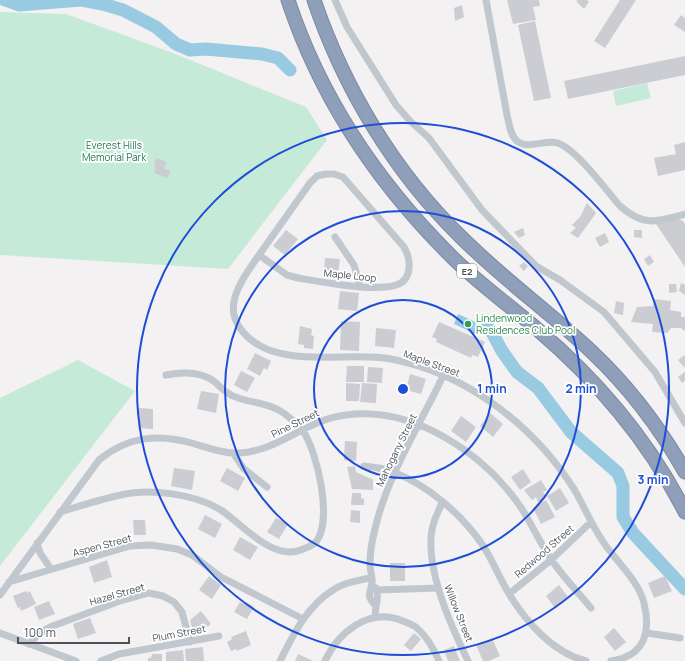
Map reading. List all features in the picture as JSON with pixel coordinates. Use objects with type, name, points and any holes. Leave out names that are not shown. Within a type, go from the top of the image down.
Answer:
[{"type":"highway","name":"E2","points":[[288,0],[315,69],[350,133],[375,169],[406,208],[449,255],[536,328],[598,386],[642,441],[676,493],[685,512]]},
{"type":"highway","name":"E2","points":[[314,0],[342,70],[356,96],[386,147],[416,189],[460,236],[500,274],[545,310],[593,353],[644,410],[685,472]]},
{"type":"street","points":[[335,0],[347,27],[396,105],[410,121],[429,138],[482,210],[536,266],[560,280],[604,312],[655,372],[685,423]]},
{"type":"street","points":[[486,0],[507,115],[512,133],[516,140],[527,144],[552,142],[568,148],[620,206],[629,214],[642,220],[655,221],[685,214]]},
{"type":"street","name":"Maple Loop","points":[[334,174],[342,177],[354,188],[404,247],[409,256],[410,266],[406,276],[398,285],[383,288],[360,286],[298,278],[287,275],[259,256],[310,183],[317,176],[334,174]]},
{"type":"street","points":[[334,238],[354,264],[360,286]]},
{"type":"street","name":"Maple Street","points":[[259,256],[241,282],[233,301],[236,321],[242,331],[251,340],[264,348],[291,355],[389,359],[411,364],[459,382],[485,398],[535,439],[571,485],[591,522],[614,558],[639,590],[646,611],[647,633]]},
{"type":"street","points":[[60,512],[122,494],[172,494],[202,501],[221,510],[245,531],[271,546],[290,552],[300,550],[315,543],[322,527],[323,497],[313,450],[302,430],[284,413],[267,405],[232,396],[204,376],[186,373],[166,375]]},
{"type":"street","name":"Mahogany Street","points":[[375,605],[370,599],[369,590],[375,529],[394,472],[420,424],[443,376]]},
{"type":"street","name":"Pine Street","points":[[0,595],[99,460],[110,450],[136,439],[174,439],[234,454],[265,450],[318,422],[332,417],[363,414],[383,415],[420,424],[454,443],[494,475],[521,508],[551,560],[591,608]]},
{"type":"street","points":[[234,454],[244,469],[267,487]]},
{"type":"street","points":[[364,466],[394,472],[426,489],[465,522],[482,545],[509,594],[534,627],[566,653],[586,661]]},
{"type":"street","name":"Willow Street","points":[[442,502],[433,523],[431,547],[438,588],[468,661]]},
{"type":"street","name":"Redwood Street","points":[[509,594],[551,560],[591,522]]},
{"type":"street","points":[[37,543],[40,553],[52,569]]},
{"type":"street","name":"Aspen Street","points":[[10,582],[130,546],[151,545],[177,549],[192,555],[221,577],[303,619]]},
{"type":"street","points":[[280,661],[303,619],[321,598],[333,589],[371,580],[377,590],[438,588]]},
{"type":"street","name":"Mahogany Street","points":[[375,616],[375,605],[378,598],[377,590]]},
{"type":"street","name":"Hazel Street","points":[[29,644],[39,634],[56,625],[120,601],[149,593],[174,602],[182,612],[190,642]]},
{"type":"street","points":[[325,661],[336,642],[348,630],[375,616],[396,618],[416,627],[432,646],[439,661]]},
{"type":"street","points":[[611,661],[623,659],[635,652],[647,633],[680,638]]},
{"type":"street","points":[[0,634],[76,661]]},
{"type":"street","name":"Plum Street","points":[[101,661],[219,636]]},
{"type":"green space","name":"Everest Hills Memorial Park","points":[[0,12],[66,14],[173,53],[306,107],[327,140],[228,269],[0,255]]},
{"type":"green space","points":[[647,83],[651,98],[616,106],[613,91]]},
{"type":"green space","points":[[78,360],[135,391],[0,566],[0,398]]},
{"type":"water","name":"Lindenwood Residences Club Pool","points":[[458,314],[482,325],[478,335],[454,324]]},
{"type":"building","points":[[507,0],[539,0],[540,6],[533,7],[536,20],[513,24]]},
{"type":"building","points":[[587,0],[589,2],[584,9],[576,1]]},
{"type":"building","points":[[620,0],[636,0],[605,48],[594,41]]},
{"type":"building","points":[[462,5],[464,17],[455,21],[454,8]]},
{"type":"building","points":[[681,15],[685,18],[685,32],[674,25]]},
{"type":"building","points":[[535,21],[551,98],[534,101],[518,25]]},
{"type":"building","points":[[685,56],[685,75],[568,99],[564,81]]},
{"type":"building","points":[[685,142],[685,170],[658,176],[654,158],[676,154],[674,145]]},
{"type":"building","points":[[156,158],[167,162],[164,169],[171,171],[167,178],[154,173],[156,168],[154,166]]},
{"type":"building","points":[[587,203],[596,213],[578,238],[570,233],[576,228],[572,225],[580,217]]},
{"type":"building","points":[[676,218],[683,221],[685,224],[685,267],[656,224]]},
{"type":"building","points":[[523,228],[525,235],[519,238],[514,232]]},
{"type":"building","points":[[286,230],[298,239],[285,255],[273,246]]},
{"type":"building","points":[[634,230],[642,230],[642,238],[634,237]]},
{"type":"building","points":[[605,233],[609,242],[600,247],[595,238]]},
{"type":"building","points":[[650,255],[654,262],[648,266],[644,259]]},
{"type":"building","points":[[325,258],[340,259],[338,273],[324,272]]},
{"type":"building","points":[[524,262],[528,266],[524,271],[519,266]]},
{"type":"building","points":[[681,283],[685,285],[685,295],[679,291]]},
{"type":"building","points":[[669,284],[676,284],[677,292],[669,293]]},
{"type":"building","points":[[340,291],[359,293],[357,311],[338,309]]},
{"type":"building","points":[[653,299],[671,301],[670,310],[681,312],[681,317],[685,317],[685,331],[681,328],[671,328],[667,333],[652,332],[653,324],[631,322],[637,307],[653,306]]},
{"type":"building","points":[[616,301],[624,303],[623,315],[614,313]]},
{"type":"building","points":[[341,321],[360,322],[359,351],[340,350]]},
{"type":"building","points":[[439,322],[485,342],[478,357],[472,355],[471,358],[436,342],[437,339],[432,337]]},
{"type":"building","points":[[300,326],[312,329],[311,335],[314,336],[313,349],[304,348],[304,345],[298,344]]},
{"type":"building","points":[[376,328],[396,330],[394,348],[375,346]]},
{"type":"building","points":[[255,353],[271,361],[267,370],[264,368],[260,376],[247,369]]},
{"type":"building","points":[[685,355],[685,366],[684,367],[678,360]]},
{"type":"building","points":[[347,366],[364,366],[364,382],[346,382]]},
{"type":"building","points":[[368,367],[383,368],[382,383],[367,382]]},
{"type":"building","points":[[241,371],[255,378],[247,392],[234,385]]},
{"type":"building","points":[[685,372],[685,381],[682,383],[678,377]]},
{"type":"building","points":[[410,374],[426,379],[421,394],[406,390]]},
{"type":"building","points":[[346,383],[360,384],[359,401],[346,401]]},
{"type":"building","points":[[362,383],[377,384],[376,403],[360,402]]},
{"type":"building","points":[[201,391],[219,394],[216,413],[197,409]]},
{"type":"building","points":[[139,408],[153,409],[153,429],[139,428]]},
{"type":"building","points":[[490,413],[503,424],[493,437],[480,426]]},
{"type":"building","points":[[461,416],[476,427],[466,442],[451,431]]},
{"type":"building","points":[[345,441],[357,442],[356,461],[344,460]]},
{"type":"building","points":[[355,466],[356,472],[373,479],[373,490],[352,489],[347,467]]},
{"type":"building","points":[[174,468],[195,471],[192,490],[171,486]]},
{"type":"building","points":[[227,468],[245,478],[238,491],[220,481]]},
{"type":"building","points":[[523,469],[531,482],[520,490],[511,477]]},
{"type":"building","points":[[541,480],[547,490],[543,492],[546,497],[538,502],[536,497],[532,500],[524,490]]},
{"type":"building","points":[[560,488],[569,503],[556,511],[547,496]]},
{"type":"building","points":[[352,493],[361,493],[361,498],[364,499],[364,505],[351,505]]},
{"type":"building","points":[[546,500],[555,517],[541,524],[533,508]]},
{"type":"building","points":[[351,510],[360,511],[360,523],[350,522]]},
{"type":"building","points":[[205,515],[222,524],[215,538],[198,529]]},
{"type":"building","points":[[276,518],[288,524],[279,539],[267,532]]},
{"type":"building","points":[[133,520],[145,520],[146,535],[134,535]]},
{"type":"building","points":[[240,537],[258,547],[250,560],[233,550]]},
{"type":"building","points":[[107,560],[112,577],[94,583],[89,567]]},
{"type":"building","points":[[390,563],[405,563],[405,581],[390,581]]},
{"type":"building","points":[[209,576],[221,585],[212,599],[199,590]]},
{"type":"building","points":[[665,576],[672,591],[654,598],[648,583]]},
{"type":"building","points":[[559,585],[568,597],[555,608],[546,596]]},
{"type":"building","points":[[26,591],[27,593],[30,591],[36,604],[21,611],[20,607],[18,608],[13,596]]},
{"type":"building","points":[[49,601],[55,614],[39,620],[34,607]]},
{"type":"building","points":[[240,602],[244,604],[246,602],[254,607],[247,619],[234,612]]},
{"type":"building","points":[[201,611],[211,624],[201,632],[199,630],[194,634],[190,620]]},
{"type":"building","points":[[90,618],[96,633],[78,639],[73,624]]},
{"type":"building","points":[[614,628],[626,642],[615,651],[604,637]]},
{"type":"building","points":[[246,631],[251,645],[237,651],[236,649],[231,651],[227,642],[232,639],[231,637]]},
{"type":"building","points":[[414,633],[421,639],[411,651],[404,645]]},
{"type":"building","points":[[492,638],[500,656],[489,661],[483,661],[476,645]]},
{"type":"building","points":[[454,646],[460,661],[448,661],[444,650]]},
{"type":"building","points":[[203,647],[204,661],[186,661],[185,649]]},
{"type":"building","points":[[183,650],[184,661],[166,661],[166,652]]},
{"type":"building","points":[[152,654],[162,654],[162,661],[148,661],[148,658],[151,658]]},
{"type":"building","points":[[298,654],[313,661],[295,661]]},
{"type":"waterway","points":[[5,0],[19,5],[81,0],[106,5],[123,10],[156,27],[176,44],[190,50],[206,49],[262,54],[278,58],[290,70]]},
{"type":"waterway","points":[[487,323],[502,351],[517,372],[538,388],[571,432],[618,473],[623,486],[623,517],[633,533],[685,589]]},
{"type":"place","name":"Lindenwood Residences Club Pool","points":[[468,324]]}]
